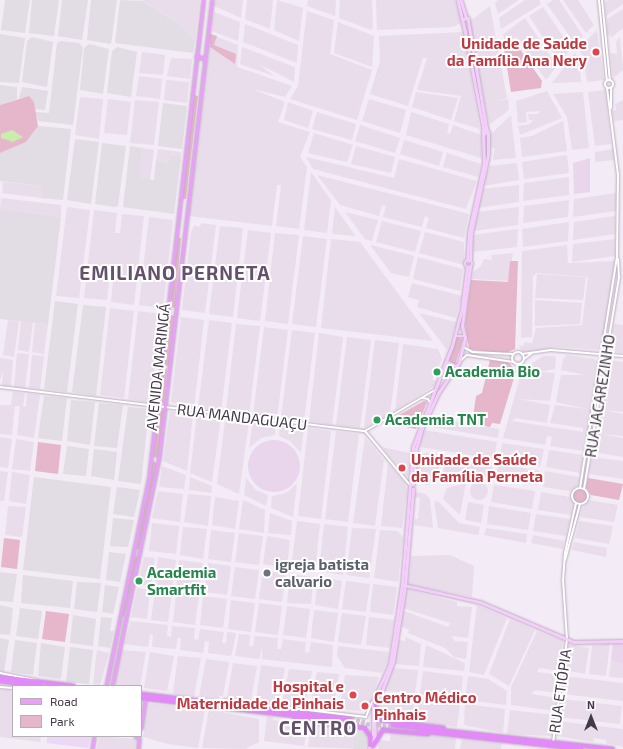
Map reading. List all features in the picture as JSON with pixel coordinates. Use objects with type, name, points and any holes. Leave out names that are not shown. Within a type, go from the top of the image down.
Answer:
[{"type":"highway","points":[[0,677],[64,685]]},
{"type":"highway","points":[[0,681],[33,685]]},
{"type":"highway","points":[[142,694],[208,704],[292,716],[351,721],[221,704],[208,704],[143,698]]},
{"type":"highway","points":[[375,701],[376,716],[380,720],[581,749]]},
{"type":"highway","points":[[292,716],[310,722],[365,728],[371,737],[371,747]]},
{"type":"highway","points":[[447,734],[392,726],[460,731]]},
{"type":"highway","points":[[371,747],[383,730],[447,734],[613,749]]},
{"type":"main road","name":"AVENIDA MARINGÁ","points":[[106,685],[147,488],[163,368],[175,233],[203,0]]},
{"type":"main road","name":"AVENIDA MARINGÁ","points":[[112,685],[161,444],[187,202],[212,0]]},
{"type":"main road","points":[[411,485],[414,478],[416,449],[425,421],[439,392],[458,367],[463,347],[465,338],[462,326],[469,267],[471,233],[488,155],[486,132],[466,29],[458,0]]},
{"type":"main road","points":[[461,0],[466,16],[466,29]]},
{"type":"main road","points":[[463,19],[466,16]]},
{"type":"main road","points":[[196,56],[205,59]]},
{"type":"main road","points":[[192,90],[196,93],[201,91]]},
{"type":"main road","points":[[179,202],[187,202]]},
{"type":"main road","points":[[175,233],[184,234]]},
{"type":"main road","points":[[371,747],[375,701],[390,664],[404,585],[411,489],[410,477],[414,440],[436,389],[455,336],[469,261]]},
{"type":"main road","points":[[455,336],[461,334],[465,338]]},
{"type":"main road","points":[[447,361],[452,367],[458,367]]},
{"type":"main road","points":[[163,368],[170,369]]},
{"type":"main road","points":[[153,442],[156,447],[161,444]]},
{"type":"main road","points":[[410,477],[414,478]]},
{"type":"main road","points":[[404,585],[480,602],[581,644],[623,641]]},
{"type":"main road","points":[[120,618],[126,619]]},
{"type":"main road","points":[[114,645],[120,646]]},
{"type":"main road","points":[[142,713],[143,698]]},
{"type":"main road","points":[[92,749],[94,737]]},
{"type":"main road","points":[[136,737],[138,749]]},
{"type":"street","name":"RUA JACAREZINHO","points":[[584,489],[619,278],[617,256],[618,175],[607,88],[599,0]]},
{"type":"street","name":"RUA JACAREZINHO","points":[[602,0],[611,87],[610,110]]},
{"type":"street","points":[[607,88],[611,87]]},
{"type":"street","name":"RUA JACAREZINHO","points":[[580,488],[603,353],[617,256]]},
{"type":"street","points":[[463,347],[472,352],[499,355],[534,352],[607,353],[623,356]]},
{"type":"street","points":[[459,362],[465,356],[472,356],[499,359],[519,364],[534,352]]},
{"type":"street","points":[[512,354],[513,362]]},
{"type":"street","points":[[522,354],[524,359]]},
{"type":"street","name":"RUA MANDAGUAÇU","points":[[0,387],[365,431]]},
{"type":"street","points":[[411,485],[365,431],[420,400],[436,389]]},
{"type":"street","points":[[420,400],[427,398],[430,403]]},
{"type":"street","points":[[594,403],[598,404]]},
{"type":"street","points":[[565,561],[580,504],[588,498],[584,489],[580,488],[572,494],[576,503],[565,561],[563,581],[567,639]]},
{"type":"street","points":[[576,503],[580,504]]},
{"type":"street","name":"RUA ETIÓPIA","points":[[554,744],[567,639]]},
{"type":"street","points":[[0,674],[30,677],[37,682]]},
{"type":"street","points":[[0,686],[12,688]]},
{"type":"street","points":[[221,704],[225,700],[367,717],[375,701]]},
{"type":"shaded area","points":[[5,0],[30,0],[25,33],[1,30]]},
{"type":"shaded area","points":[[32,0],[59,0],[54,36],[29,33]]},
{"type":"shaded area","points":[[62,0],[88,0],[82,40],[58,36]]},
{"type":"shaded area","points":[[91,0],[117,0],[111,44],[87,40]]},
{"type":"shaded area","points":[[120,0],[142,1],[177,23],[195,40],[193,53],[115,43]]},
{"type":"shaded area","points":[[141,0],[200,0],[195,40],[177,23]]},
{"type":"shaded area","points":[[215,0],[243,0],[241,18],[214,6]]},
{"type":"shaded area","points":[[247,0],[273,0],[270,29],[245,19]]},
{"type":"shaded area","points":[[277,0],[303,8],[299,41],[274,30]]},
{"type":"shaded area","points":[[308,0],[336,0],[335,16],[307,6]]},
{"type":"shaded area","points":[[340,0],[372,0],[373,28],[371,30],[339,18]]},
{"type":"shaded area","points":[[376,0],[455,0],[461,23],[453,27],[377,30]]},
{"type":"shaded area","points":[[498,0],[519,0],[498,14],[495,3]]},
{"type":"shaded area","points":[[525,0],[539,0],[541,4],[501,29],[499,18]]},
{"type":"shaded area","points":[[553,0],[559,0],[583,36],[575,44],[547,4]]},
{"type":"shaded area","points":[[563,0],[578,0],[594,25],[586,33]]},
{"type":"shaded area","points":[[608,0],[623,0],[623,4],[606,16],[605,2]]},
{"type":"shaded area","points":[[490,6],[507,98],[496,101],[508,99],[509,110],[489,125],[469,22]]},
{"type":"shaded area","points":[[543,7],[571,48],[560,63],[529,16]]},
{"type":"shaded area","points":[[623,9],[623,28],[612,37],[607,34],[607,19]]},
{"type":"shaded area","points":[[307,11],[334,20],[330,54],[372,70],[357,120],[290,99],[298,86]]},
{"type":"shaded area","points":[[214,12],[240,22],[238,41],[212,31]]},
{"type":"shaded area","points":[[525,18],[557,66],[546,80],[516,37],[505,44],[503,34]]},
{"type":"shaded area","points":[[338,22],[374,36],[372,67],[334,53]]},
{"type":"shaded area","points":[[245,24],[298,45],[297,63],[243,42]]},
{"type":"shaded area","points":[[597,30],[604,80],[587,82],[584,59],[588,55],[584,57],[578,49]]},
{"type":"shaded area","points":[[463,32],[480,129],[454,121],[461,96],[417,90],[427,58],[423,58],[408,106],[370,94],[380,61],[379,36]]},
{"type":"shaded area","points":[[0,34],[25,38],[19,83],[0,82]]},
{"type":"shaded area","points":[[210,34],[238,45],[237,67],[292,86],[285,97],[253,89],[285,102],[278,122],[310,132],[300,157],[307,167],[299,229],[276,226],[281,185],[277,185],[272,226],[189,216]]},
{"type":"shaded area","points":[[32,37],[53,42],[47,87],[22,82],[27,41]]},
{"type":"shaded area","points":[[620,37],[623,70],[613,78],[610,53],[617,54],[616,42]]},
{"type":"shaded area","points":[[60,41],[79,43],[83,47],[73,125],[38,121],[35,112],[49,113],[57,43]]},
{"type":"shaded area","points":[[89,44],[109,49],[103,94],[80,90],[84,48]]},
{"type":"shaded area","points":[[117,47],[137,52],[131,97],[107,93],[112,51]]},
{"type":"shaded area","points":[[242,47],[295,67],[294,82],[259,64],[274,76],[240,64]]},
{"type":"shaded area","points":[[142,52],[165,55],[163,75],[139,73]]},
{"type":"shaded area","points":[[575,53],[579,60],[581,82],[552,83]]},
{"type":"shaded area","points":[[171,58],[192,59],[190,79],[167,76]]},
{"type":"shaded area","points":[[139,76],[162,79],[160,99],[136,96]]},
{"type":"shaded area","points":[[166,80],[189,82],[187,103],[164,100]]},
{"type":"shaded area","points":[[0,85],[17,87],[17,99],[0,105]]},
{"type":"shaded area","points":[[22,87],[48,91],[45,110],[35,109],[34,102],[19,98]]},
{"type":"shaded area","points":[[605,90],[611,144],[595,146],[588,92]]},
{"type":"shaded area","points":[[547,91],[562,118],[520,135],[518,126],[530,124],[533,120],[529,120],[528,114],[538,114],[540,111],[526,112],[527,122],[518,123],[516,101]]},
{"type":"shaded area","points":[[416,92],[458,98],[451,120],[412,107]]},
{"type":"shaded area","points":[[583,92],[589,148],[572,150],[567,117],[553,94]]},
{"type":"shaded area","points":[[80,97],[103,99],[99,139],[75,135]]},
{"type":"shaded area","points":[[108,99],[131,102],[127,135],[104,133]]},
{"type":"shaded area","points":[[369,99],[406,110],[400,133],[362,121]]},
{"type":"shaded area","points":[[135,100],[159,102],[154,145],[130,143]]},
{"type":"shaded area","points":[[623,100],[623,120],[614,121],[612,111],[616,110],[615,104]]},
{"type":"shaded area","points":[[288,102],[313,111],[308,128],[284,120]]},
{"type":"shaded area","points":[[163,103],[187,106],[182,149],[158,146]]},
{"type":"shaded area","points":[[317,112],[356,124],[352,140],[312,129]]},
{"type":"shaded area","points":[[411,112],[449,124],[447,132],[450,134],[453,125],[481,135],[481,158],[406,135]]},
{"type":"shaded area","points":[[511,115],[516,158],[493,160],[495,148],[491,148],[490,135]]},
{"type":"shaded area","points":[[563,121],[567,151],[522,157],[520,138],[532,136]]},
{"type":"shaded area","points":[[360,125],[400,138],[395,153],[355,141]]},
{"type":"shaded area","points":[[38,126],[71,129],[63,200],[41,198],[42,186],[0,181],[0,153],[26,142]]},
{"type":"shaded area","points":[[12,130],[23,137],[13,142],[1,138],[1,134]]},
{"type":"shaded area","points":[[314,133],[353,145],[347,162],[308,153]]},
{"type":"shaded area","points":[[75,139],[99,142],[91,204],[67,200]]},
{"type":"shaded area","points":[[404,140],[443,152],[439,166],[400,154]]},
{"type":"shaded area","points":[[102,143],[126,146],[118,206],[115,207],[95,204]]},
{"type":"shaded area","points":[[130,146],[142,148],[139,178],[154,180],[156,161],[168,163],[169,155],[181,157],[174,214],[123,207]]},
{"type":"shaded area","points":[[356,146],[395,157],[391,173],[351,164]]},
{"type":"shaded area","points":[[142,148],[154,150],[150,180],[138,178]]},
{"type":"shaded area","points":[[158,149],[181,152],[181,157],[169,155],[168,163],[156,161]]},
{"type":"shaded area","points":[[613,149],[614,160],[595,162],[595,152]]},
{"type":"shaded area","points":[[447,153],[481,164],[478,177],[443,167]]},
{"type":"shaded area","points":[[567,155],[569,173],[524,179],[522,162]]},
{"type":"shaded area","points":[[306,157],[394,178],[399,159],[477,181],[466,209],[313,169]]},
{"type":"shaded area","points":[[590,158],[590,192],[574,194],[573,163]]},
{"type":"shaded area","points":[[517,163],[519,180],[483,186],[489,166]]},
{"type":"shaded area","points":[[311,172],[331,200],[327,233],[304,230]]},
{"type":"shaded area","points":[[317,175],[469,214],[464,238],[426,228],[429,218],[425,216],[422,227],[383,217],[386,206],[382,205],[379,216],[340,205]]},
{"type":"shaded area","points":[[569,177],[569,195],[523,201],[524,183]]},
{"type":"shaded area","points":[[3,182],[42,186],[41,198],[2,193]]},
{"type":"shaded area","points":[[519,185],[519,202],[478,208],[482,189]]},
{"type":"shaded area","points":[[616,193],[616,211],[573,217],[574,199]]},
{"type":"shaded area","points":[[1,198],[61,205],[61,217],[0,209]]},
{"type":"shaded area","points":[[569,200],[568,217],[523,223],[524,206]]},
{"type":"shaded area","points":[[67,207],[90,210],[79,298],[56,296]]},
{"type":"shaded area","points":[[335,207],[355,235],[355,236],[332,234]]},
{"type":"shaded area","points":[[519,207],[518,225],[474,231],[477,212]]},
{"type":"shaded area","points":[[0,209],[61,217],[48,324],[0,319]]},
{"type":"shaded area","points":[[94,210],[117,213],[115,233],[120,233],[122,214],[144,216],[134,305],[111,302],[113,282],[109,282],[107,300],[84,298]]},
{"type":"shaded area","points":[[345,212],[378,220],[372,241],[365,239]]},
{"type":"shaded area","points":[[615,216],[615,234],[573,240],[574,222]]},
{"type":"shaded area","points":[[149,217],[173,220],[163,308],[139,305]]},
{"type":"shaded area","points":[[382,221],[421,231],[415,252],[376,242]]},
{"type":"shaded area","points":[[569,222],[568,241],[523,247],[522,229]]},
{"type":"shaded area","points":[[202,223],[216,225],[205,313],[182,310],[191,233],[194,225],[199,227]]},
{"type":"shaded area","points":[[220,226],[243,228],[233,317],[209,314]]},
{"type":"shaded area","points":[[518,229],[517,247],[472,252],[473,235]]},
{"type":"shaded area","points":[[248,230],[271,233],[260,321],[237,318]]},
{"type":"shaded area","points":[[425,232],[464,242],[464,265],[419,253]]},
{"type":"shaded area","points":[[275,233],[299,235],[288,324],[265,321]]},
{"type":"shaded area","points":[[303,236],[327,239],[316,327],[292,324]]},
{"type":"shaded area","points":[[331,239],[360,242],[433,341],[321,328]]},
{"type":"shaded area","points":[[615,239],[615,256],[572,262],[573,244]]},
{"type":"shaded area","points":[[370,245],[414,256],[409,277],[391,273]]},
{"type":"shaded area","points":[[567,245],[568,263],[615,261],[601,350],[556,347],[523,353],[519,346],[524,345],[524,342],[532,343],[536,328],[582,325],[588,277],[537,273],[533,276],[532,337],[521,338],[522,251]]},
{"type":"shaded area","points":[[513,253],[508,281],[472,279],[473,272],[480,267],[484,259],[492,260],[491,255]]},
{"type":"shaded area","points":[[418,257],[463,269],[460,291],[413,279]]},
{"type":"shaded area","points":[[537,274],[586,277],[583,300],[535,298]]},
{"type":"shaded area","points":[[412,283],[462,296],[456,318],[417,307],[419,300],[408,297]]},
{"type":"shaded area","points":[[535,300],[582,303],[580,324],[535,326]]},
{"type":"shaded area","points":[[55,301],[78,304],[67,392],[44,389]]},
{"type":"shaded area","points":[[83,305],[106,307],[96,396],[72,392]]},
{"type":"shaded area","points":[[110,308],[134,311],[124,398],[100,395]]},
{"type":"shaded area","points":[[138,311],[162,314],[150,403],[128,399]]},
{"type":"shaded area","points":[[419,313],[456,322],[447,350]]},
{"type":"shaded area","points":[[181,317],[204,320],[194,408],[171,402]]},
{"type":"shaded area","points":[[8,320],[19,321],[14,357],[3,355]]},
{"type":"shaded area","points":[[209,320],[232,323],[221,411],[198,408]]},
{"type":"shaded area","points":[[21,321],[33,322],[29,352],[18,350]]},
{"type":"shaded area","points":[[35,323],[48,324],[44,354],[32,352]]},
{"type":"shaded area","points":[[236,324],[260,326],[249,415],[226,411]]},
{"type":"shaded area","points":[[614,324],[623,325],[623,353],[609,351]]},
{"type":"shaded area","points":[[264,327],[288,330],[277,418],[253,415]]},
{"type":"shaded area","points":[[292,330],[315,333],[304,421],[281,418]]},
{"type":"shaded area","points":[[319,333],[343,337],[332,425],[309,421]]},
{"type":"shaded area","points":[[347,337],[371,340],[360,428],[336,425]]},
{"type":"shaded area","points":[[375,340],[399,343],[390,414],[364,428]]},
{"type":"shaded area","points":[[403,344],[438,349],[442,359],[432,380],[437,381],[434,386],[395,411]]},
{"type":"shaded area","points":[[17,353],[29,354],[25,388],[14,387]]},
{"type":"shaded area","points":[[32,355],[44,356],[40,389],[29,388]]},
{"type":"shaded area","points":[[567,355],[595,359],[599,362],[584,451],[550,446],[552,437],[547,436],[545,445],[503,438],[522,370],[543,356],[555,356],[556,359],[555,369],[539,372],[555,373],[550,401],[519,399],[550,405],[547,423],[515,418],[512,421],[583,432],[583,428],[550,423],[555,405],[587,409],[556,402],[561,375],[585,375],[561,370],[563,359]]},
{"type":"shaded area","points":[[0,358],[13,360],[11,386],[2,385],[3,371],[0,380]]},
{"type":"shaded area","points":[[608,360],[623,362],[623,412],[604,410],[623,414],[623,436],[601,434],[623,438],[623,457],[593,452]]},
{"type":"shaded area","points":[[13,392],[25,393],[23,406],[26,407],[27,393],[40,395],[34,438],[17,435],[20,406],[15,406],[12,435],[0,434],[0,405],[11,405]]},
{"type":"shaded area","points":[[44,396],[67,398],[62,441],[38,438]]},
{"type":"shaded area","points":[[71,400],[95,402],[90,445],[67,441]]},
{"type":"shaded area","points":[[99,403],[123,405],[117,448],[94,446]]},
{"type":"shaded area","points":[[128,407],[149,409],[141,484],[118,481]]},
{"type":"shaded area","points":[[170,411],[193,414],[187,471],[163,461]]},
{"type":"shaded area","points":[[197,414],[221,417],[212,482],[190,473]]},
{"type":"shaded area","points":[[428,417],[499,429],[498,438],[426,426]]},
{"type":"shaded area","points":[[235,419],[249,421],[239,494],[217,484],[225,421]]},
{"type":"shaded area","points":[[253,421],[275,424],[275,435],[261,438],[249,448]]},
{"type":"shaded area","points":[[280,424],[304,427],[301,453],[290,441],[279,436]]},
{"type":"shaded area","points":[[308,428],[331,431],[321,519],[298,516]]},
{"type":"shaded area","points":[[424,430],[497,442],[494,459],[420,447]]},
{"type":"shaded area","points":[[336,431],[359,434],[348,522],[325,519]]},
{"type":"shaded area","points":[[0,437],[12,439],[8,468],[0,467]]},
{"type":"shaded area","points":[[365,437],[384,460],[375,526],[353,523]]},
{"type":"shaded area","points":[[16,439],[34,442],[30,471],[12,469]]},
{"type":"shaded area","points":[[274,440],[284,442],[292,448],[298,456],[300,466],[298,476],[292,484],[284,490],[274,492],[264,490],[256,484],[250,476],[248,466],[250,456],[256,448],[264,442]]},
{"type":"shaded area","points":[[502,443],[544,449],[540,467],[499,460]]},
{"type":"shaded area","points":[[67,446],[89,449],[86,476],[63,474]]},
{"type":"shaded area","points":[[382,447],[410,453],[408,476],[406,476]]},
{"type":"shaded area","points":[[94,449],[117,452],[114,480],[91,476]]},
{"type":"shaded area","points":[[549,450],[583,455],[580,473],[546,467]]},
{"type":"shaded area","points":[[427,453],[441,455],[437,481],[428,485],[417,482],[416,472],[418,454]]},
{"type":"shaded area","points":[[445,455],[493,463],[490,478],[473,475],[443,483]]},
{"type":"shaded area","points":[[592,457],[623,461],[623,479],[589,474]]},
{"type":"shaded area","points":[[388,463],[405,483],[407,491],[402,528],[381,526]]},
{"type":"shaded area","points":[[498,464],[540,471],[537,485],[496,479]]},
{"type":"shaded area","points":[[162,466],[186,475],[184,489],[159,487]]},
{"type":"shaded area","points":[[0,471],[8,472],[4,501],[0,501]]},
{"type":"shaded area","points":[[545,471],[579,477],[578,485],[570,491],[543,487]]},
{"type":"shaded area","points":[[12,472],[30,475],[26,504],[9,501]]},
{"type":"shaded area","points":[[34,477],[111,487],[100,579],[23,570]]},
{"type":"shaded area","points":[[190,477],[212,486],[211,493],[189,490]]},
{"type":"shaded area","points":[[246,478],[256,490],[268,495],[266,506],[244,495]]},
{"type":"shaded area","points":[[475,482],[483,482],[488,487],[486,498],[483,500],[475,500],[470,495],[470,487]]},
{"type":"shaded area","points":[[297,483],[293,517],[271,508],[272,496],[286,493]]},
{"type":"shaded area","points":[[466,483],[459,514],[443,499],[447,488]]},
{"type":"shaded area","points":[[494,485],[535,491],[532,509],[491,502]]},
{"type":"shaded area","points":[[117,487],[140,490],[134,517],[113,514]]},
{"type":"shaded area","points":[[158,491],[183,494],[180,522],[152,518]]},
{"type":"shaded area","points":[[415,492],[426,494],[430,499],[433,528],[414,525],[415,519],[418,519],[420,498],[415,497]]},
{"type":"shaded area","points":[[541,492],[570,497],[574,504],[571,515],[538,510]]},
{"type":"shaded area","points":[[188,494],[211,496],[208,526],[184,522]]},
{"type":"shaded area","points":[[215,497],[239,501],[235,529],[212,525]]},
{"type":"shaded area","points":[[243,500],[265,510],[264,533],[239,529]]},
{"type":"shaded area","points":[[589,500],[618,505],[614,522],[580,517],[582,508]]},
{"type":"shaded area","points":[[434,501],[439,502],[459,523],[480,527],[478,535],[438,528]]},
{"type":"shaded area","points":[[468,502],[484,505],[481,523],[465,520]]},
{"type":"shaded area","points":[[8,506],[26,507],[22,537],[5,535]]},
{"type":"shaded area","points":[[489,506],[531,513],[528,530],[487,524]]},
{"type":"shaded area","points":[[270,513],[292,521],[291,535],[268,533]]},
{"type":"shaded area","points":[[536,514],[570,519],[566,536],[533,531]]},
{"type":"shaded area","points":[[113,518],[134,520],[128,547],[110,546]]},
{"type":"shaded area","points":[[297,521],[320,524],[315,571],[291,568]]},
{"type":"shaded area","points":[[579,521],[613,526],[609,544],[575,538]]},
{"type":"shaded area","points":[[152,523],[179,526],[176,554],[149,551]]},
{"type":"shaded area","points":[[324,524],[348,527],[343,575],[319,571]]},
{"type":"shaded area","points":[[183,527],[207,529],[203,559],[180,555]]},
{"type":"shaded area","points":[[352,528],[376,529],[369,578],[346,575]]},
{"type":"shaded area","points":[[486,528],[527,534],[526,543],[484,535]]},
{"type":"shaded area","points":[[211,530],[235,533],[231,562],[208,559]]},
{"type":"shaded area","points":[[380,530],[397,531],[403,537],[398,582],[374,578]]},
{"type":"shaded area","points":[[239,533],[263,536],[259,565],[235,562]]},
{"type":"shaded area","points":[[533,535],[564,541],[563,549],[531,543]]},
{"type":"shaded area","points":[[267,536],[290,540],[287,568],[263,564]]},
{"type":"shaded area","points":[[574,542],[607,548],[606,557],[572,550]]},
{"type":"shaded area","points":[[109,552],[126,554],[120,582],[106,580]]},
{"type":"shaded area","points":[[450,555],[474,566],[472,597],[408,584],[411,556]]},
{"type":"shaded area","points":[[144,557],[155,558],[151,586],[138,585]]},
{"type":"shaded area","points":[[158,557],[176,560],[172,588],[155,586]]},
{"type":"shaded area","points":[[179,560],[203,563],[199,592],[176,589]]},
{"type":"shaded area","points":[[208,563],[231,566],[227,595],[204,592]]},
{"type":"shaded area","points":[[235,567],[259,570],[255,599],[231,596]]},
{"type":"shaded area","points":[[263,570],[286,574],[282,602],[259,599]]},
{"type":"shaded area","points":[[0,572],[17,574],[13,602],[0,601]]},
{"type":"shaded area","points":[[290,574],[314,577],[311,604],[287,603]]},
{"type":"shaded area","points":[[23,575],[73,581],[70,608],[21,603]]},
{"type":"shaded area","points":[[318,577],[342,581],[338,609],[315,605]]},
{"type":"shaded area","points":[[346,581],[370,584],[366,612],[342,609]]},
{"type":"shaded area","points":[[77,582],[101,583],[97,612],[74,609]]},
{"type":"shaded area","points":[[373,584],[397,587],[393,615],[370,612]]},
{"type":"shaded area","points":[[105,585],[119,587],[113,614],[102,612]]},
{"type":"shaded area","points":[[137,588],[150,590],[147,619],[131,617]]},
{"type":"shaded area","points":[[407,589],[457,602],[457,606],[472,607],[468,638],[451,636],[455,641],[468,642],[466,659],[454,657],[445,648],[408,633],[409,630],[399,625],[404,611],[448,627],[450,623],[403,608]]},
{"type":"shaded area","points":[[155,590],[172,592],[168,622],[151,620]]},
{"type":"shaded area","points":[[176,593],[199,595],[195,625],[173,622]]},
{"type":"shaded area","points":[[203,596],[227,599],[223,628],[200,625]]},
{"type":"shaded area","points":[[231,600],[255,603],[251,632],[228,629]]},
{"type":"shaded area","points":[[259,603],[282,606],[278,635],[255,632]]},
{"type":"shaded area","points":[[0,605],[13,608],[10,635],[0,634]]},
{"type":"shaded area","points":[[477,605],[507,618],[484,675],[469,672]]},
{"type":"shaded area","points":[[287,606],[310,609],[306,638],[283,635]]},
{"type":"shaded area","points":[[20,608],[42,611],[38,639],[16,636]]},
{"type":"shaded area","points":[[314,610],[338,613],[334,642],[311,638]]},
{"type":"shaded area","points":[[342,613],[366,616],[361,645],[338,642]]},
{"type":"shaded area","points":[[73,615],[96,619],[93,646],[70,643]]},
{"type":"shaded area","points":[[101,617],[112,618],[110,631],[114,631],[110,648],[98,646]]},
{"type":"shaded area","points":[[369,617],[394,620],[390,648],[366,645]]},
{"type":"shaded area","points":[[510,619],[535,630],[509,686],[489,674]]},
{"type":"shaded area","points":[[131,621],[168,625],[167,636],[171,637],[172,626],[195,628],[194,639],[198,640],[200,629],[224,632],[222,643],[226,643],[227,632],[236,633],[231,656],[208,653],[209,642],[205,641],[203,653],[180,650],[181,638],[178,638],[176,649],[152,647],[153,635],[150,634],[148,647],[124,644]]},
{"type":"shaded area","points":[[537,631],[563,641],[560,671],[539,668],[537,672],[560,675],[557,693],[535,690],[531,694],[557,698],[555,711],[511,705],[511,687]]},
{"type":"shaded area","points":[[239,634],[250,635],[249,646],[253,646],[255,636],[278,638],[277,649],[281,649],[283,639],[306,642],[305,652],[309,653],[311,642],[333,645],[332,667],[262,659],[262,647],[259,659],[235,656]]},
{"type":"shaded area","points":[[405,637],[421,644],[419,666],[395,664],[398,640],[405,641]]},
{"type":"shaded area","points":[[0,638],[9,640],[4,672],[0,671]]},
{"type":"shaded area","points":[[15,640],[37,643],[33,675],[11,672]]},
{"type":"shaded area","points":[[41,643],[65,647],[61,679],[38,676]]},
{"type":"shaded area","points":[[610,643],[606,676],[589,674],[592,646]]},
{"type":"shaded area","points":[[568,644],[589,648],[585,674],[565,670]]},
{"type":"shaded area","points":[[613,644],[623,644],[623,678],[609,677]]},
{"type":"shaded area","points":[[613,644],[623,644],[623,664],[611,660]]},
{"type":"shaded area","points":[[426,645],[465,663],[464,671],[423,667]]},
{"type":"shaded area","points":[[338,646],[389,652],[388,662],[382,673],[345,668],[337,656]]},
{"type":"shaded area","points":[[70,647],[93,650],[89,684],[66,682]]},
{"type":"shaded area","points":[[97,650],[109,653],[100,685],[93,684]]},
{"type":"shaded area","points":[[121,650],[146,652],[140,685],[114,685]]},
{"type":"shaded area","points":[[150,652],[174,656],[167,691],[144,688]]},
{"type":"shaded area","points":[[178,656],[201,658],[194,697],[175,695],[173,692]]},
{"type":"shaded area","points":[[206,659],[229,662],[223,696],[219,696],[219,700],[199,697]]},
{"type":"shaded area","points":[[233,663],[257,666],[251,700],[227,698]]},
{"type":"shaded area","points":[[261,665],[285,668],[278,704],[256,701]]},
{"type":"shaded area","points":[[393,668],[418,670],[415,693],[384,691]]},
{"type":"shaded area","points":[[289,669],[312,671],[305,706],[282,704]]},
{"type":"shaded area","points":[[423,671],[463,676],[461,699],[420,694]]},
{"type":"shaded area","points":[[317,672],[339,674],[333,710],[315,708],[316,700],[312,698]]},
{"type":"shaded area","points":[[345,675],[379,677],[369,712],[339,709]]},
{"type":"shaded area","points":[[468,676],[488,679],[507,691],[506,705],[465,700]]},
{"type":"shaded area","points":[[565,676],[623,683],[623,701],[563,694]]},
{"type":"shaded area","points":[[0,689],[12,690],[12,737],[41,737],[40,742],[0,737]]},
{"type":"shaded area","points":[[381,696],[415,699],[412,721],[377,716]]},
{"type":"shaded area","points":[[419,699],[460,703],[457,727],[417,722]]},
{"type":"shaded area","points":[[561,699],[622,706],[620,724],[559,717]]},
{"type":"shaded area","points":[[147,703],[205,709],[198,748],[168,744],[143,737]]},
{"type":"shaded area","points":[[465,704],[505,709],[503,733],[464,725]]},
{"type":"shaded area","points":[[209,710],[259,719],[259,742],[245,749],[202,748]]},
{"type":"shaded area","points":[[510,710],[554,715],[552,736],[507,734]]},
{"type":"shaded area","points":[[267,716],[273,717],[273,720],[307,725],[304,746],[264,741]]},
{"type":"shaded area","points":[[557,721],[623,729],[623,747],[606,743],[606,740],[594,738],[593,742],[557,736]]},
{"type":"shaded area","points":[[311,724],[365,732],[369,737],[366,749],[308,747]]},
{"type":"shaded area","points":[[336,729],[367,733],[365,749],[353,749],[354,738],[336,736]]},
{"type":"shaded area","points":[[391,731],[456,738],[455,749],[378,749],[378,740],[390,741]]},
{"type":"shaded area","points":[[47,737],[91,737],[88,748],[47,743]]},
{"type":"shaded area","points":[[99,737],[136,739],[135,749],[97,749]]},
{"type":"shaded area","points":[[462,739],[502,743],[501,749],[460,749]]},
{"type":"green space","points":[[210,34],[217,36],[214,45],[236,54],[235,64],[210,47]]},
{"type":"green space","points":[[515,42],[542,81],[541,88],[511,92],[504,49]]},
{"type":"green space","points":[[193,95],[198,96],[186,199],[181,199]]},
{"type":"green space","points":[[29,96],[34,102],[38,126],[26,142],[0,153],[0,105]]},
{"type":"green space","points":[[176,238],[181,238],[175,308],[171,307]]},
{"type":"green space","points":[[510,261],[518,261],[515,349],[504,354],[469,349],[465,324],[471,280],[508,282]]},
{"type":"green space","points":[[170,315],[174,316],[169,366],[164,366]]},
{"type":"green space","points":[[456,337],[463,339],[455,365],[449,360]]},
{"type":"green space","points":[[490,360],[508,362],[516,371],[500,424],[492,423],[490,427],[472,424],[476,396],[482,393]]},
{"type":"green space","points":[[167,368],[164,403],[159,403],[164,370]]},
{"type":"green space","points":[[424,401],[427,402],[416,429],[385,423]]},
{"type":"green space","points":[[159,410],[164,410],[158,458],[153,457]]},
{"type":"green space","points":[[38,442],[61,445],[58,474],[35,471]]},
{"type":"green space","points":[[153,461],[157,463],[140,549],[136,549]]},
{"type":"green space","points":[[588,478],[623,484],[619,500],[591,495],[586,487]]},
{"type":"green space","points":[[577,489],[583,489],[587,493],[587,499],[583,503],[577,503],[573,499],[573,493]]},
{"type":"green space","points":[[4,538],[20,540],[17,569],[1,567]]},
{"type":"green space","points":[[134,556],[139,557],[124,617],[121,617]]},
{"type":"green space","points":[[46,611],[69,614],[65,642],[42,639]]},
{"type":"tunnel","points":[[351,719],[366,722]]},
{"type":"tunnel","points":[[350,722],[392,727]]},
{"type":"place","name":"Unidade de Saúde da Família Ana Nery","points":[[596,52]]},
{"type":"place","name":"Academia Bio","points":[[437,372]]},
{"type":"place","name":"Academia TNT","points":[[377,420]]},
{"type":"place","name":"Unidade de Saúde da Família Perneta","points":[[402,468]]},
{"type":"place","name":"igreja batista calvario","points":[[267,573]]},
{"type":"place","name":"Academia Smartfit","points":[[139,581]]},
{"type":"place","name":"Hospital e Maternidade de Pinhais","points":[[353,695]]},
{"type":"place","name":"Centro Médico Pinhais","points":[[365,706]]},
{"type":"district","name":"EMILIANO PERNETA","points":[[175,273]]},
{"type":"district","name":"CENTRO","points":[[318,728]]}]
